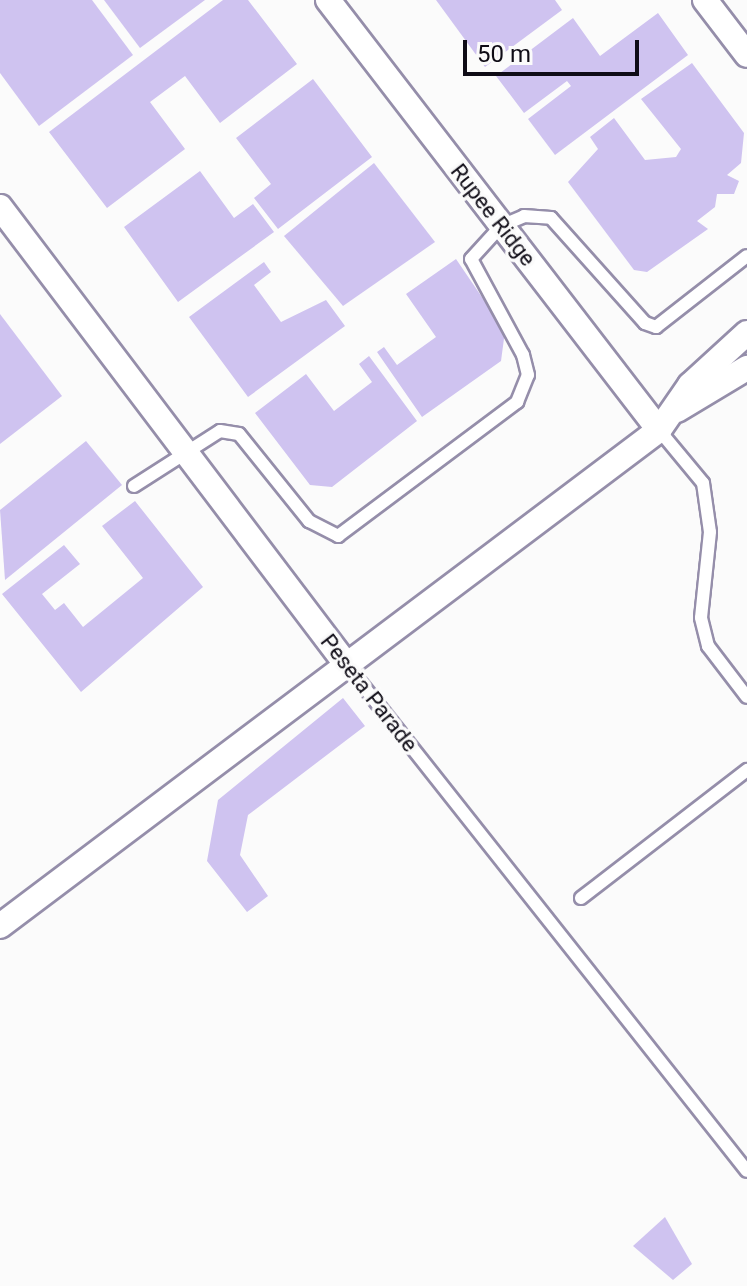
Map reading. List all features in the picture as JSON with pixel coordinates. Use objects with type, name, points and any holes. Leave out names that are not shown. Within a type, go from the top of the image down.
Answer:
[{"type":"street","name":"Rupee Ridge","points":[[328,0],[659,430]]},
{"type":"street","points":[[705,0],[747,55]]},
{"type":"street","name":"Peseta Parade","points":[[0,207],[349,668]]},
{"type":"street","points":[[0,926],[349,668],[659,430],[677,410],[690,385],[747,333]]},
{"type":"street","points":[[677,410],[747,368]]},
{"type":"lane","points":[[134,486],[183,449],[220,431],[239,434],[309,521],[338,536],[517,402],[528,375],[523,355],[471,259],[501,226],[524,216],[551,218],[645,323],[656,327],[747,256]]},
{"type":"lane","points":[[659,430],[703,483],[710,532],[701,618],[708,646],[747,697]]},
{"type":"lane","name":"Peseta Parade","points":[[349,668],[747,1171]]},
{"type":"lane","points":[[581,898],[747,770]]},
{"type":"building","points":[[0,0],[92,0],[133,55],[39,126],[0,73]]},
{"type":"building","points":[[104,0],[205,0],[140,48]]},
{"type":"building","points":[[223,0],[248,0],[297,64],[220,123],[185,76],[150,102],[185,149],[107,208],[49,132]]},
{"type":"building","points":[[436,0],[555,0],[562,10],[485,67]]},
{"type":"building","points":[[658,13],[688,55],[555,155],[528,119],[571,86],[567,81],[524,113],[496,76],[573,18],[600,56]]},
{"type":"building","points":[[692,63],[744,133],[741,163],[727,175],[739,181],[734,194],[717,194],[715,207],[697,221],[708,229],[647,272],[634,270],[568,182],[598,149],[590,137],[614,118],[645,160],[676,157],[681,149],[641,99]]},
{"type":"building","points":[[313,79],[372,157],[278,229],[254,198],[271,184],[236,138]]},
{"type":"building","points":[[374,163],[435,242],[343,306],[284,236]]},
{"type":"building","points":[[200,171],[234,218],[253,204],[274,232],[178,302],[124,227]]},
{"type":"building","points":[[456,259],[505,331],[501,361],[422,417],[377,352],[384,347],[397,365],[436,337],[406,294]]},
{"type":"building","points":[[264,262],[271,272],[254,285],[281,322],[326,300],[345,326],[248,397],[189,317]]},
{"type":"building","points":[[0,314],[62,396],[0,444]]},
{"type":"building","points":[[369,356],[417,421],[332,487],[310,485],[255,413],[306,374],[334,411],[372,382],[359,364]]},
{"type":"building","points":[[86,441],[122,485],[5,580],[0,510]]},
{"type":"building","points":[[135,501],[203,587],[81,692],[2,594],[64,545],[80,564],[42,594],[55,610],[64,603],[83,627],[143,578],[102,526]]},
{"type":"building","points":[[343,698],[365,726],[248,815],[240,855],[268,896],[247,912],[207,861],[218,800]]},
{"type":"building","points":[[665,1217],[692,1264],[673,1280],[633,1246]]}]
